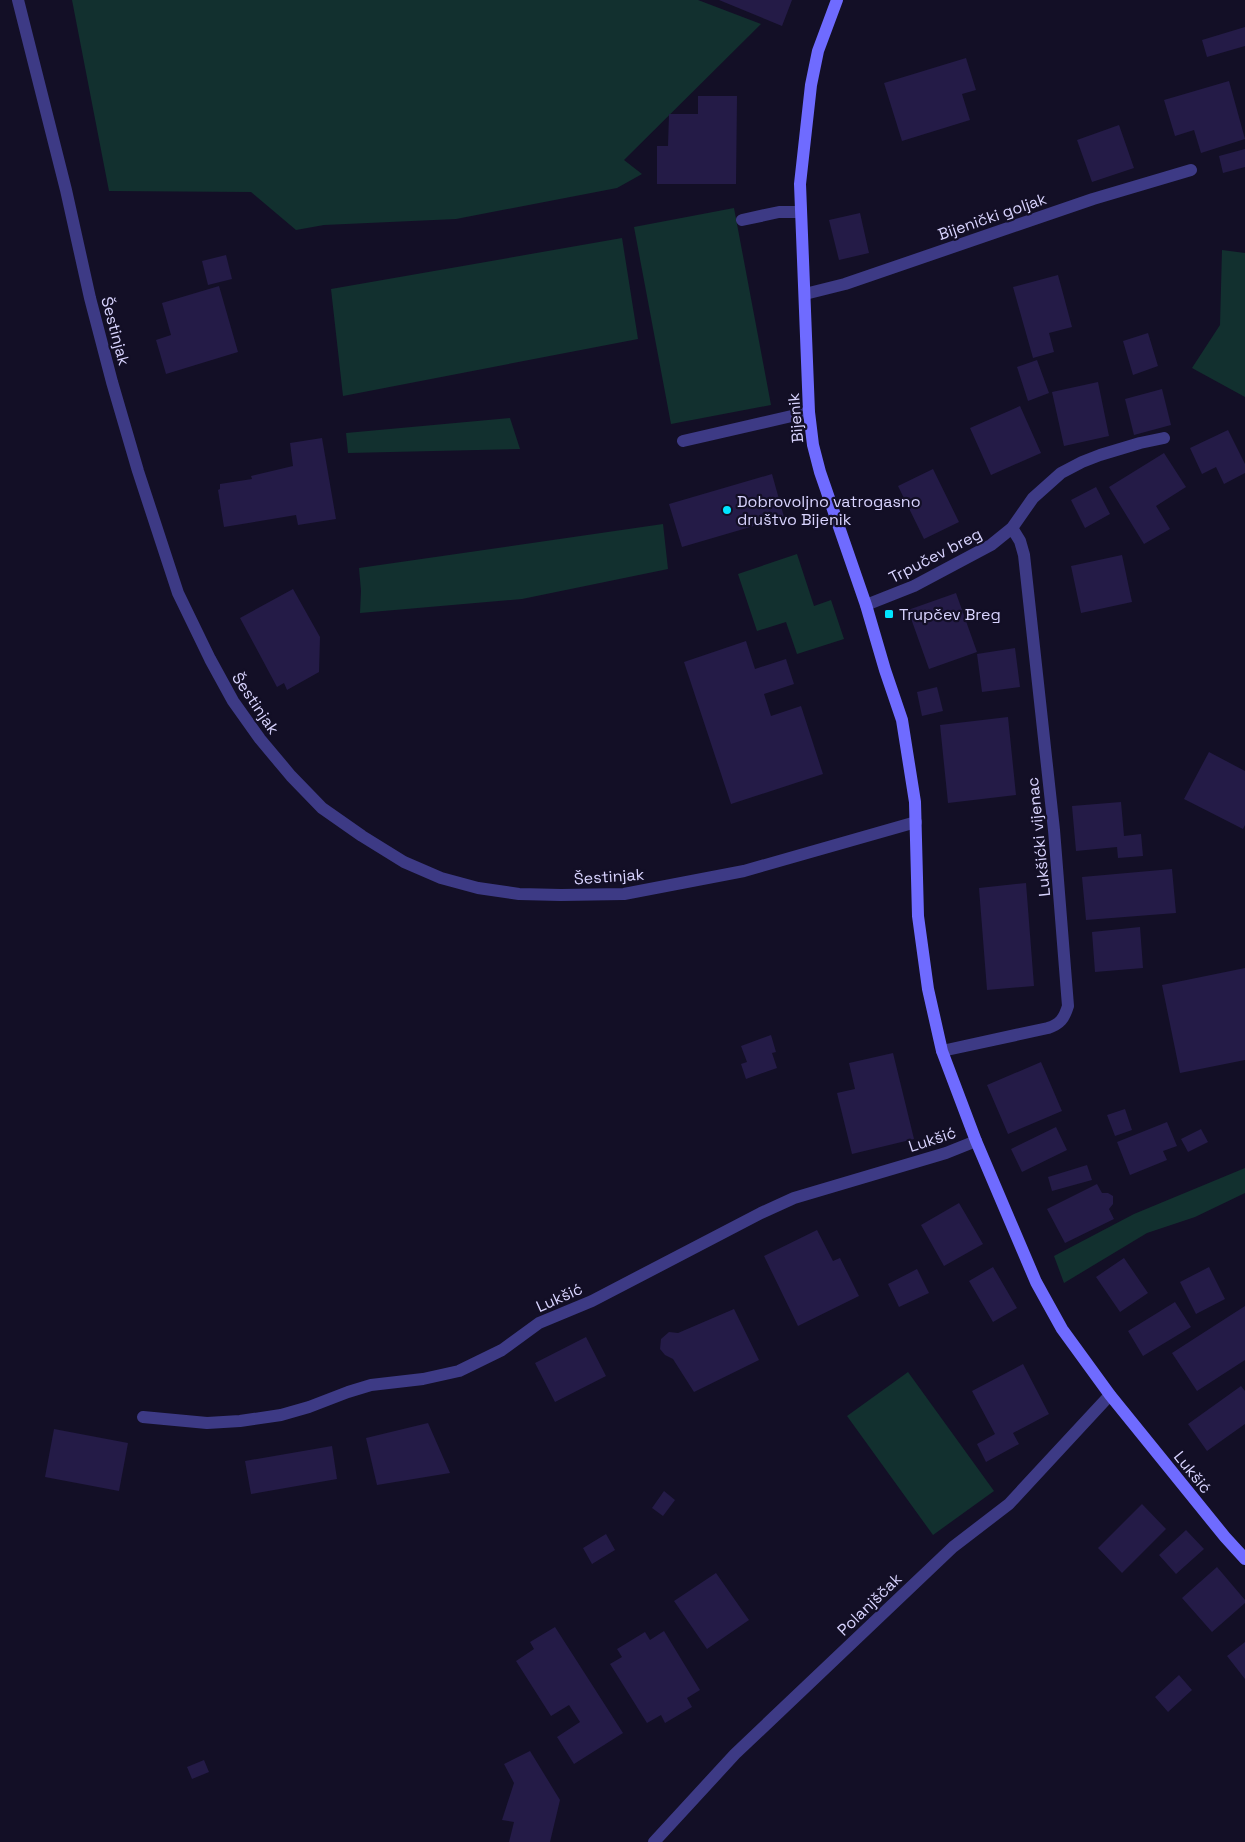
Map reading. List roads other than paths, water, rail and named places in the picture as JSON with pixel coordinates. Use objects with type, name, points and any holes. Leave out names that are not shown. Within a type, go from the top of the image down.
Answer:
[{"type":"main road","name":"Bijenik","points":[[837,0],[818,51],[811,85],[800,184],[809,412],[813,445],[820,472],[866,605],[902,720],[915,802],[916,822]]},
{"type":"main road","name":"Lukšić","points":[[916,822],[918,916],[928,990],[942,1052],[976,1141],[1036,1282],[1062,1329],[1110,1395],[1245,1559]]},
{"type":"street","name":"Šestinjak","points":[[18,0],[112,382],[138,472],[178,593],[233,701],[260,739],[291,776],[322,808],[404,862],[442,878],[478,888],[520,894],[561,895],[624,894],[735,873],[916,822]]},
{"type":"street","name":"Bijenički goljak","points":[[804,294],[845,284],[1084,202],[1191,170]]},
{"type":"street","points":[[742,220],[779,212],[800,212]]},
{"type":"street","points":[[683,441],[809,412]]},
{"type":"street","name":"Trpučev breg","points":[[866,605],[914,586],[974,556],[991,545],[1012,528],[1033,498],[1061,473],[1100,455],[1164,438]]},
{"type":"street","name":"Lukšićki vijenac","points":[[942,1052],[1057,1025],[1065,1017],[1068,1006],[1054,830],[1024,555],[1020,540],[1012,528]]},
{"type":"street","name":"Lukšić","points":[[143,1416],[207,1423],[240,1421],[280,1415],[329,1401],[348,1392],[371,1385],[423,1379],[459,1371],[502,1350],[539,1323],[592,1301],[761,1213],[794,1198],[946,1153],[976,1141]]},
{"type":"street","name":"Polanjščak","points":[[654,1842],[735,1754],[953,1547],[1009,1504],[1110,1395]]},
{"type":"place","name":"Dobrovoljno vatrogasno društvo Bijenik","points":[[727,510]]},
{"type":"place","name":"Trupčev Breg","points":[[889,614]]}]
